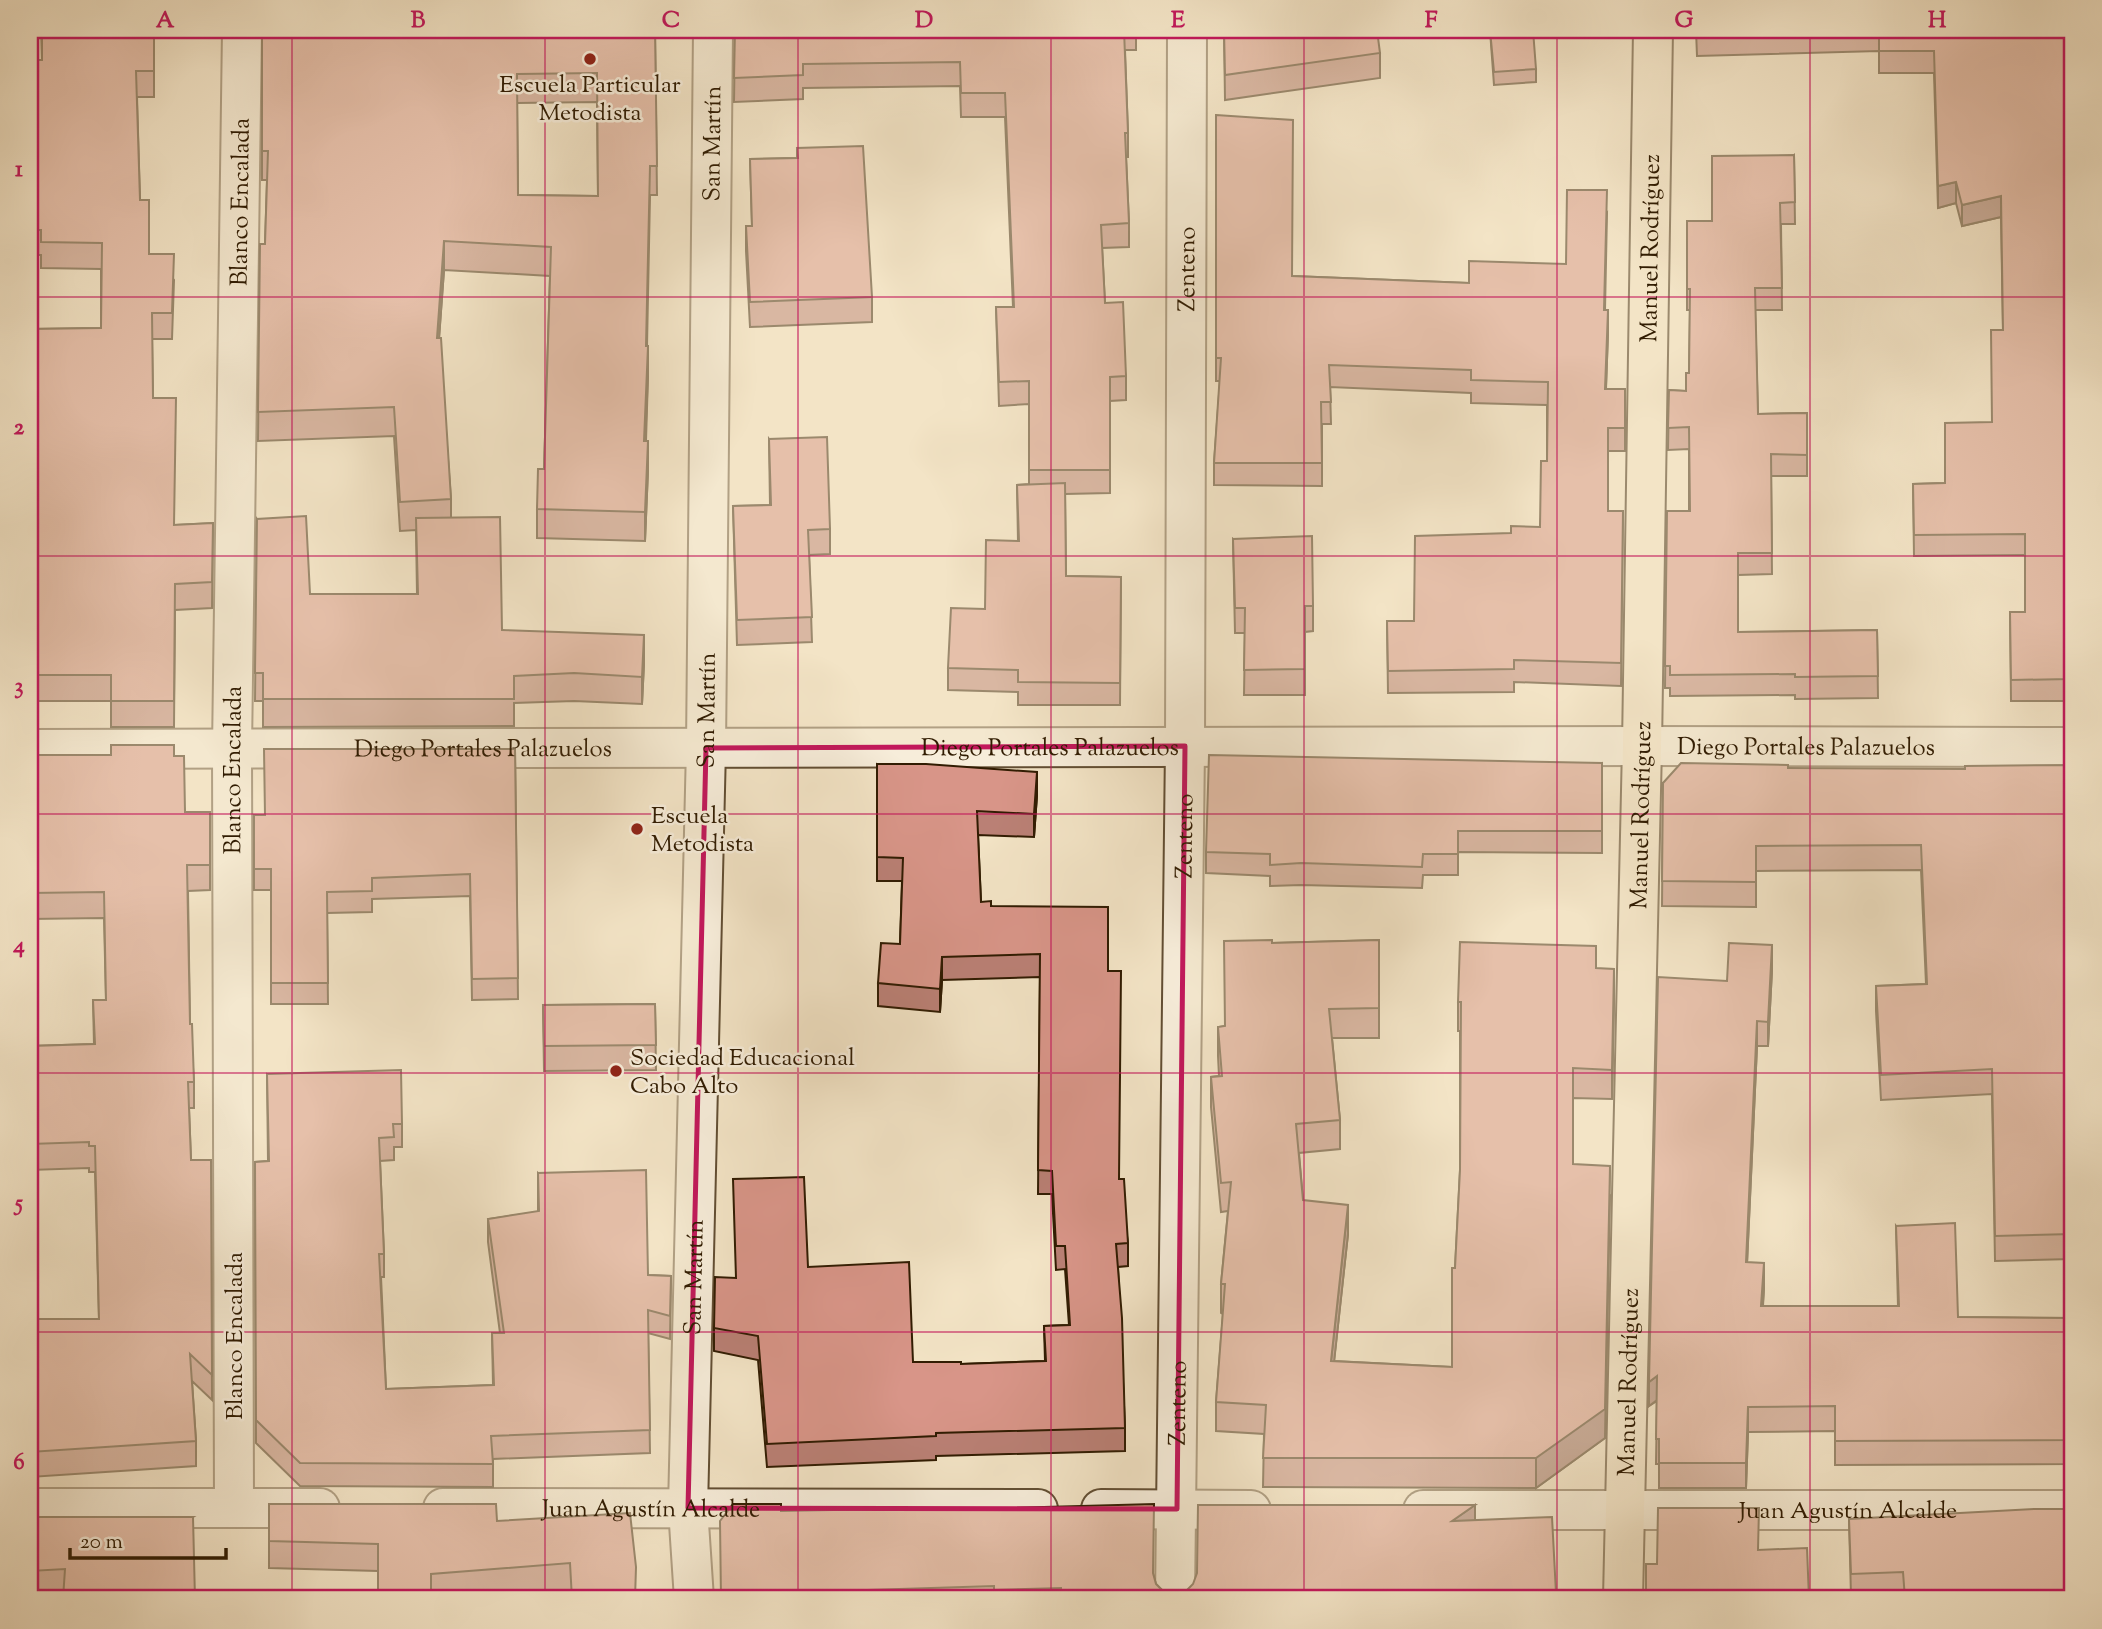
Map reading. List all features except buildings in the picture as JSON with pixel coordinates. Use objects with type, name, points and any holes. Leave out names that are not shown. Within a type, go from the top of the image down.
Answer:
[{"type":"main road","name":"Manuel Rodríguez","points":[[1623,1599],[1642,746],[1653,30]]},
{"type":"street","name":"Blanco Encalada","points":[[234,1508],[232,749],[242,30]]},
{"type":"street","name":"San Martín","points":[[694,1599],[688,1508],[706,748],[713,30]]},
{"type":"street","name":"Zenteno","points":[[1175,1599],[1185,746],[1187,30]]},
{"type":"street","name":"Diego Portales Palazuelos","points":[[30,750],[1185,746],[2072,747]]},
{"type":"street","points":[[30,1508],[358,1508]]},
{"type":"street","name":"Juan Agustín Alcalde","points":[[413,1508],[1289,1510]]},
{"type":"street","name":"Juan Agustín Alcalde","points":[[1386,1510],[2072,1510]]},
{"type":"highlighted area","points":[[1185,746],[1177,1509],[688,1508],[706,748]]},
{"type":"place","name":"Escuela Particular Metodista","points":[[590,59]]},
{"type":"place","name":"Escuela Metodista","points":[[637,829]]},
{"type":"place","name":"Sociedad Educacional Cabo Alto","points":[[616,1071]]}]
